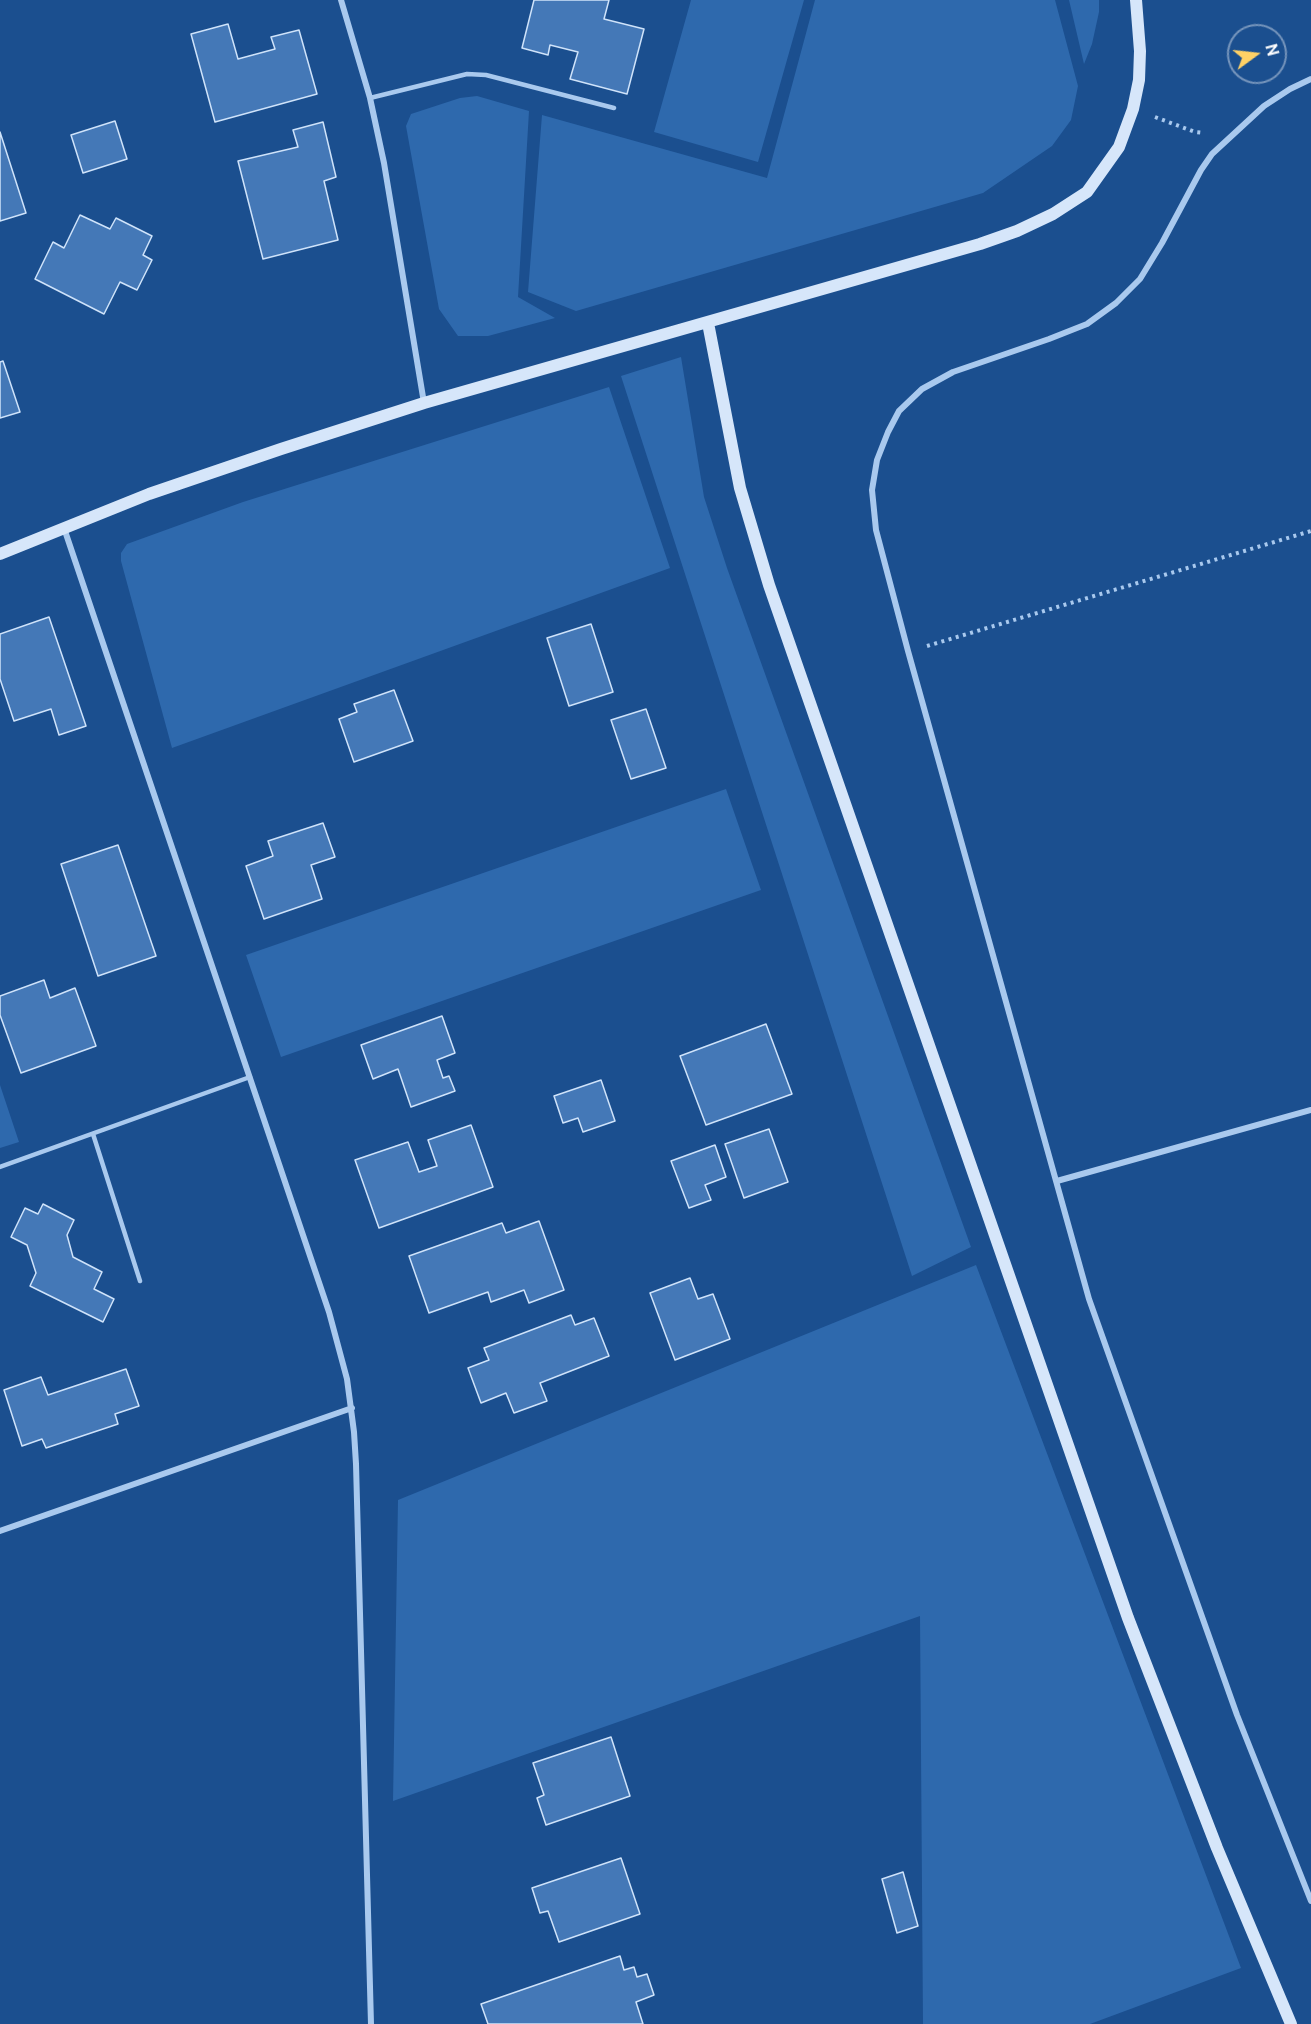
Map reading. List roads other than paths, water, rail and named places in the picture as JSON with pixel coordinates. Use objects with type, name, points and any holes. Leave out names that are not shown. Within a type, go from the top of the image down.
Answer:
[{"type":"main road","points":[[0,554],[207,473],[424,403],[980,244],[1017,231],[1053,214],[1087,192],[1119,147],[1139,80],[1140,51],[1136,0]]},
{"type":"main road","points":[[708,323],[740,488],[772,596],[1128,1618],[1217,1848],[1290,2024]]},
{"type":"street","points":[[341,0],[370,98],[384,164],[424,403]]},
{"type":"street","points":[[1311,79],[1264,106],[1212,154],[1140,279],[1116,303],[1086,324],[953,372],[921,389],[899,411],[888,432],[877,460],[872,490],[876,530],[908,651],[1089,1299],[1237,1715],[1311,1901]]},
{"type":"street","points":[[64,528],[340,1349],[352,1408],[356,1475],[371,2024]]},
{"type":"street","points":[[1056,1181],[1311,1110]]},
{"type":"street","points":[[0,1531],[352,1408]]},
{"type":"lane","points":[[370,98],[467,74],[486,75],[614,108]]},
{"type":"lane","points":[[0,1167],[250,1077]]},
{"type":"lane","points":[[93,1134],[140,1281]]}]
